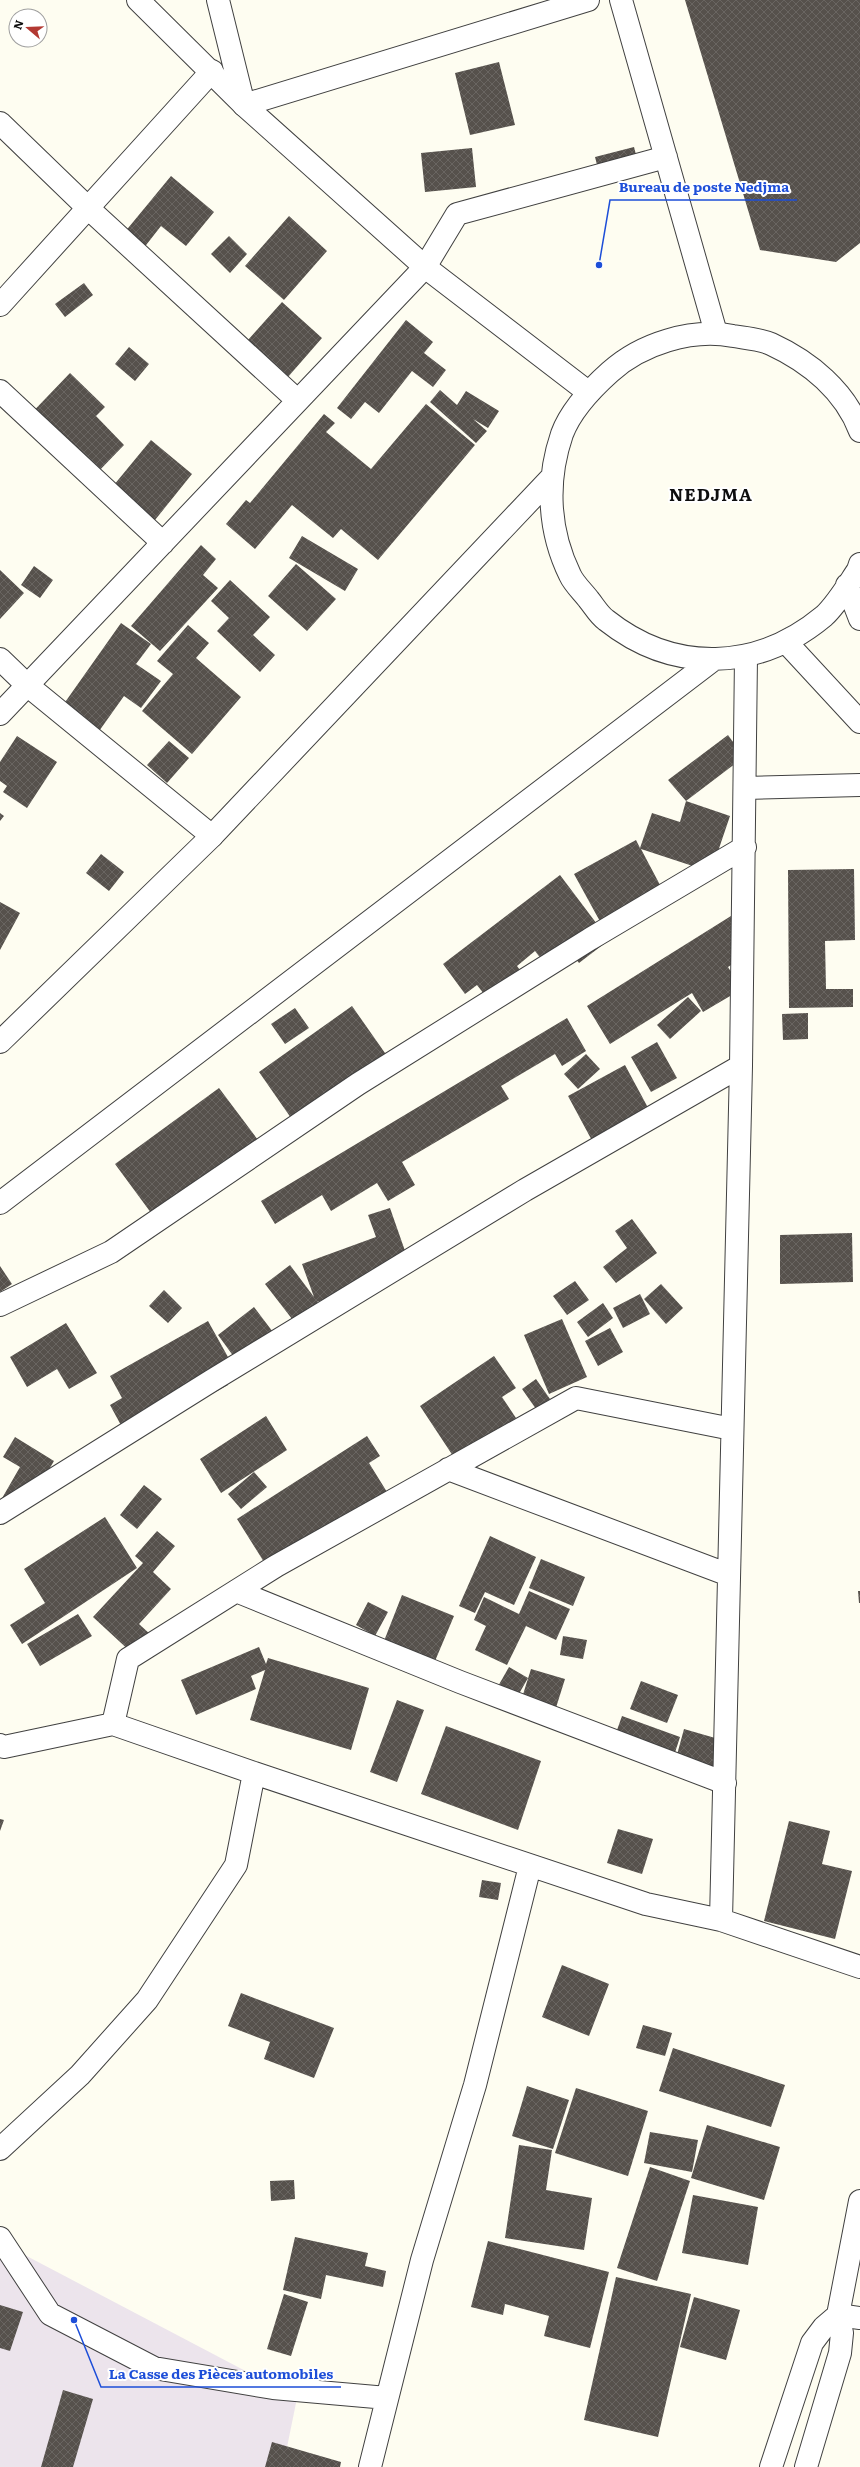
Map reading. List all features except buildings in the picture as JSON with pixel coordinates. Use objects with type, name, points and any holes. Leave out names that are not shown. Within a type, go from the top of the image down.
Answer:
[{"type":"street","points":[[138,0],[212,71],[244,105],[425,267],[588,392]]},
{"type":"street","points":[[218,0],[244,105]]},
{"type":"street","points":[[244,105],[588,0]]},
{"type":"street","points":[[621,0],[716,333]]},
{"type":"street","points":[[0,305],[212,71]]},
{"type":"street","points":[[0,123],[88,209],[297,400]]},
{"type":"street","points":[[0,714],[425,267],[457,214],[666,157]]},
{"type":"street","points":[[860,431],[852,412],[817,371],[770,343],[716,333],[668,339],[624,359],[588,392],[563,432],[551,478],[552,526],[570,577],[605,619],[651,648],[682,657],[713,660],[746,657],[786,642],[825,614],[847,585],[860,564]]},
{"type":"street","points":[[0,391],[162,542]]},
{"type":"street","points":[[0,1042],[212,836],[551,478]]},
{"type":"street","points":[[847,585],[860,619]]},
{"type":"street","points":[[786,642],[860,722]]},
{"type":"street","points":[[721,1920],[741,1066],[745,847],[746,657]]},
{"type":"street","points":[[0,659],[27,685],[212,836]]},
{"type":"street","points":[[0,1203],[713,660]]},
{"type":"street","points":[[745,788],[860,785]]},
{"type":"street","points":[[0,1305],[111,1252],[358,1084],[590,939],[745,847]]},
{"type":"street","points":[[0,1513],[211,1380],[525,1190],[741,1066]]},
{"type":"street","points":[[113,1724],[128,1659],[276,1566],[576,1398],[732,1429]]},
{"type":"street","points":[[448,1469],[729,1575]]},
{"type":"street","points":[[236,1591],[460,1682],[725,1782]]},
{"type":"street","points":[[0,1745],[4,1747],[113,1724],[254,1773],[646,1904],[721,1920],[860,1967]]},
{"type":"street","points":[[0,2149],[80,2075],[147,2000],[236,1865],[254,1773]]},
{"type":"street","points":[[370,2467],[422,2260],[476,2085],[530,1866]]},
{"type":"street","points":[[806,2467],[840,2353],[842,2334],[838,2315],[860,2201]]},
{"type":"street","points":[[0,2238],[50,2314],[154,2368],[273,2388],[387,2398]]},
{"type":"street","points":[[771,2467],[812,2343],[824,2327],[838,2315],[860,2318]]},
{"type":"shaded area","points":[[0,2242],[297,2398],[283,2467],[0,2467]]},
{"type":"place","name":"Bureau de poste Nedjma","points":[[599,265]]},
{"type":"place","name":"La Casse des Pièces automobiles","points":[[74,2320]]},
{"type":"district","name":"NEDJMA","points":[[711,493]]}]
